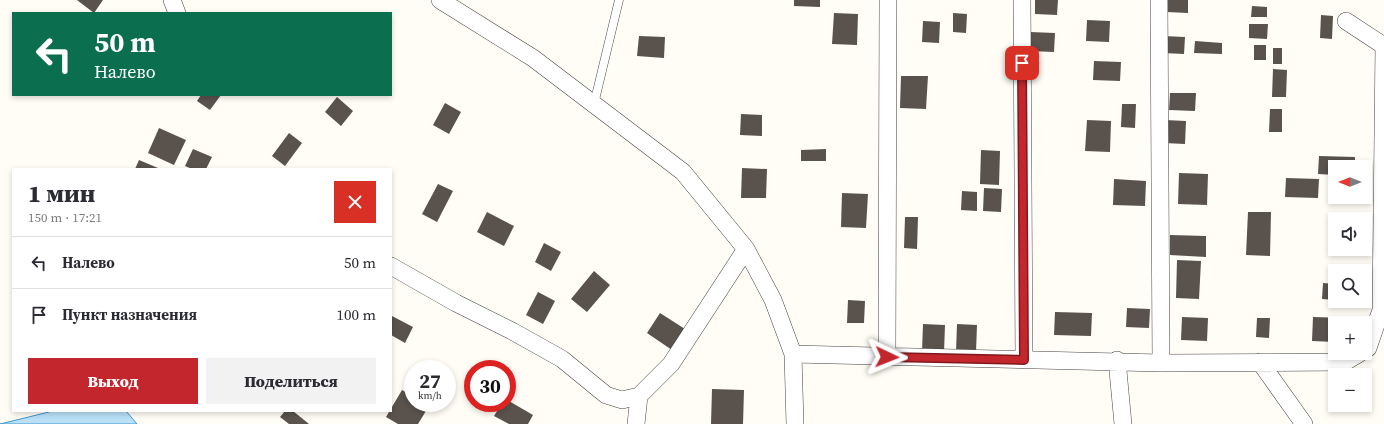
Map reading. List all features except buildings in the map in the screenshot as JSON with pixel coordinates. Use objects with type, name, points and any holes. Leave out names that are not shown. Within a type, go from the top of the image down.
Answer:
[{"type":"street","points":[[172,0],[177,12]]},
{"type":"street","points":[[440,0],[533,58],[683,172],[746,249],[773,300],[793,354],[795,424]]},
{"type":"street","points":[[887,357],[888,0]]},
{"type":"street","points":[[1022,0],[1024,360]]},
{"type":"street","points":[[1159,0],[1161,363]]},
{"type":"street","points":[[1346,21],[1384,46],[1381,310],[1372,336]]},
{"type":"street","points":[[392,267],[456,303],[512,331],[562,360],[606,395],[622,400],[639,396],[671,364],[746,249]]},
{"type":"street","points":[[793,354],[1024,360],[1117,360],[1161,363],[1345,362],[1348,360]]},
{"type":"street","points":[[1117,360],[1122,424]]},
{"type":"street","points":[[1260,362],[1304,424]]},
{"type":"street","points":[[636,424],[639,396]]},
{"type":"lane","points":[[594,104],[619,0]]},
{"type":"water","points":[[49,412],[127,412],[137,424],[0,424]]},
{"type":"route","points":[[887,357],[1024,360],[1022,63]]}]
